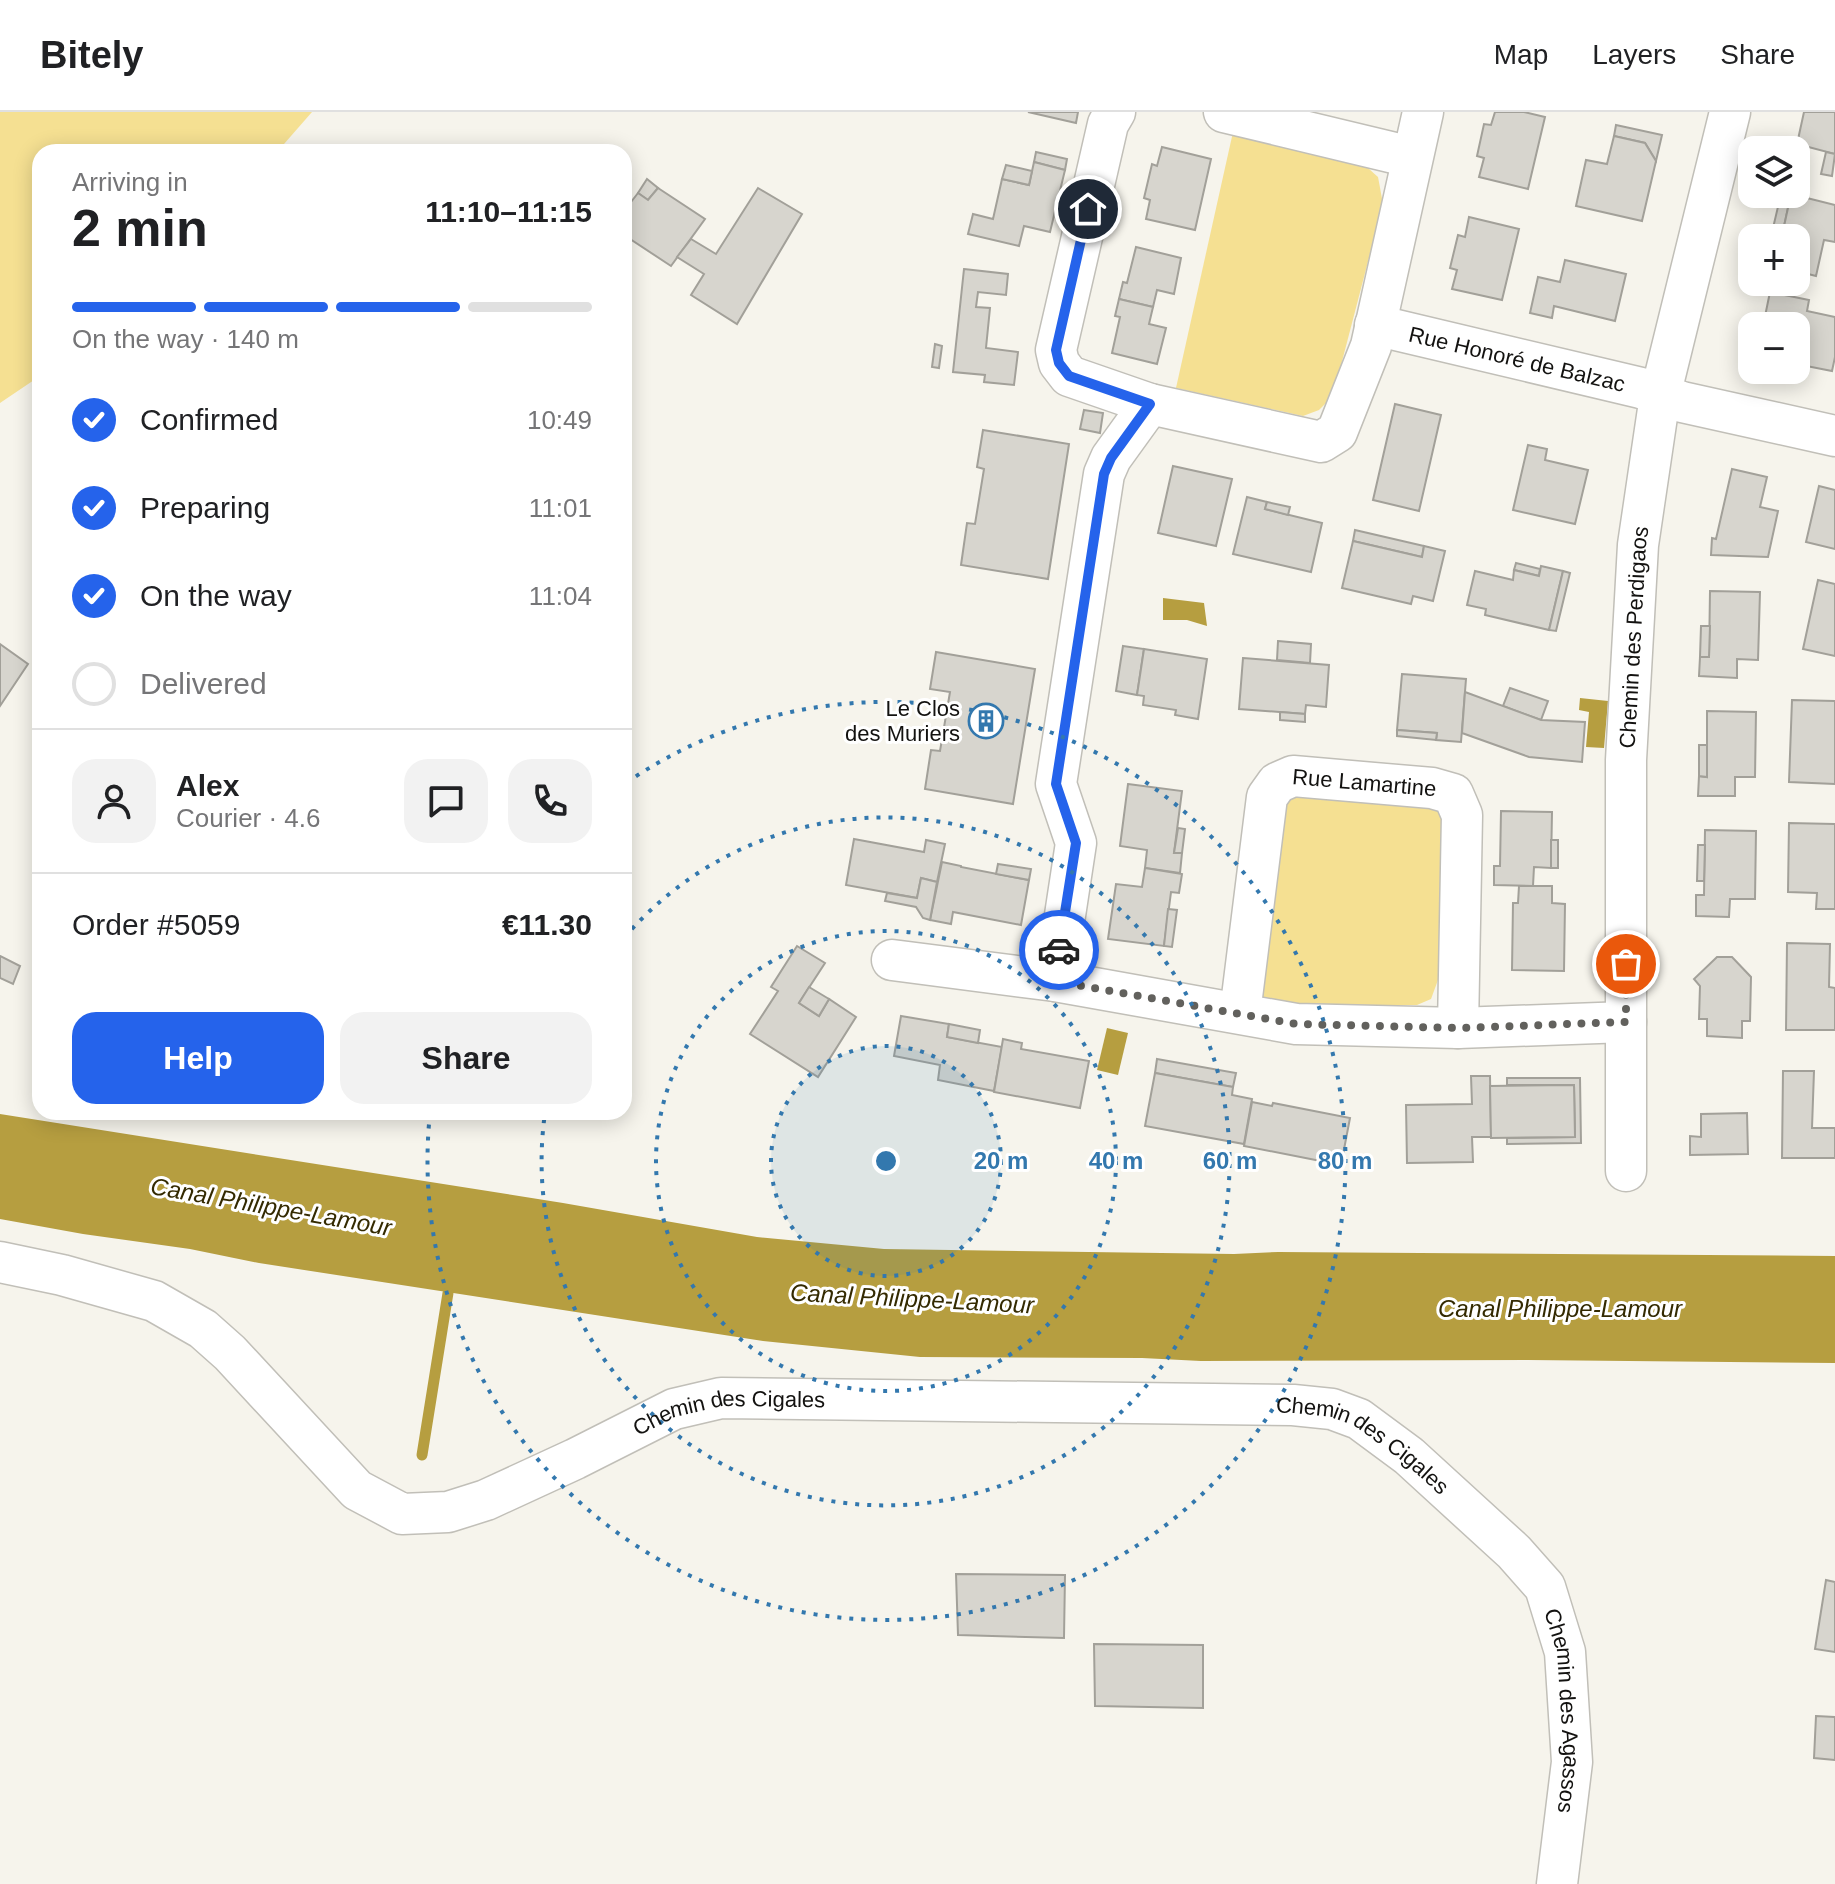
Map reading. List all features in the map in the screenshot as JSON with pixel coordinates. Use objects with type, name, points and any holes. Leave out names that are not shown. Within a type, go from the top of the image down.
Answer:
[{"type":"street","points":[[1115,112],[1108,124],[1056,350],[1059,363],[1069,376],[1150,404],[1321,442],[1337,432],[1371,346],[1423,112]]},
{"type":"street","points":[[1224,112],[1411,157]]},
{"type":"street","name":"Chemin des Perdigaos","points":[[1626,1171],[1626,760],[1638,545],[1660,396],[1730,112]]},
{"type":"street","name":"Rue Honoré de Balzac","points":[[1375,325],[1835,436]]},
{"type":"street","points":[[1055,981],[1076,843],[1056,784],[1104,474],[1111,458],[1150,404]]},
{"type":"street","name":"Rue Lamartine","points":[[1240,1013],[1267,797],[1277,783],[1293,776],[1432,788],[1453,794],[1462,815],[1458,1028]]},
{"type":"street","points":[[892,960],[1055,981],[1296,1024],[1458,1028],[1626,1022]]},
{"type":"street","name":"Chemin des Cigales","points":[[0,1262],[62,1275],[154,1301],[203,1329],[230,1353],[357,1490],[402,1514],[448,1512],[486,1500],[674,1409],[721,1398],[1293,1405],[1332,1409],[1359,1419],[1409,1456],[1514,1552]]},
{"type":"street","name":"Chemin des Agassos","points":[[1514,1552],[1545,1587],[1565,1652],[1572,1762],[1557,1884]]},
{"type":"shaded area","points":[[0,112],[312,112],[284,144],[32,144],[32,381],[0,403]]},
{"type":"shaded area","points":[[1233,132],[1359,160],[1378,177],[1383,204],[1333,396],[1319,410],[1303,416],[1176,388]]},
{"type":"shaded area","points":[[1290,793],[1424,801],[1441,814],[1444,832],[1438,980],[1431,999],[1417,1005],[1282,1005],[1259,998],[1278,810]]},
{"type":"water","points":[[1163,598],[1204,603],[1207,626],[1187,620],[1163,620]]},
{"type":"water","points":[[1580,698],[1608,701],[1604,748],[1586,747],[1589,712],[1579,710]]},
{"type":"water","points":[[1107,1028],[1128,1033],[1118,1075],[1097,1070]]},
{"type":"water","name":"Canal Philippe-Lamour","points":[[0,1114],[563,1203],[757,1237],[884,1249],[1234,1254],[1835,1256],[1835,1363],[920,1357],[763,1341],[259,1263],[0,1219]]},
{"type":"building","points":[[1028,112],[1078,112],[1076,123]]},
{"type":"building","points":[[1495,112],[1524,112],[1545,117],[1528,189],[1479,177],[1484,158],[1477,156],[1484,124],[1491,125]]},
{"type":"building","points":[[1804,112],[1835,112],[1835,154],[1810,147],[1810,136],[1799,136]]},
{"type":"building","points":[[1616,125],[1662,135],[1656,161],[1645,143],[1614,136]]},
{"type":"building","points":[[1614,136],[1645,143],[1656,161],[1642,221],[1576,206],[1586,160],[1607,164]]},
{"type":"building","points":[[1162,147],[1211,159],[1195,230],[1146,219],[1150,200],[1144,198],[1152,164],[1157,166]]},
{"type":"building","points":[[1036,152],[1067,159],[1065,170],[1034,162]]},
{"type":"building","points":[[1826,152],[1835,154],[1832,176],[1821,174]]},
{"type":"building","points":[[1034,162],[1065,170],[1050,232],[1024,226],[1019,246],[968,234],[973,214],[993,219],[1002,179],[1029,185]]},
{"type":"building","points":[[1006,165],[1032,171],[1029,185],[1002,179]]},
{"type":"building","points":[[647,179],[658,188],[648,200],[638,193]]},
{"type":"building","points":[[658,188],[705,219],[671,266],[632,240],[632,201],[638,193],[648,200]]},
{"type":"building","points":[[758,188],[802,214],[737,324],[691,295],[704,274],[677,257],[691,239],[716,254]]},
{"type":"building","points":[[1810,199],[1835,205],[1835,242],[1824,240],[1816,276],[1810,274],[1810,224],[1785,224],[1788,208],[1810,208]]},
{"type":"building","points":[[1778,208],[1788,208],[1785,224],[1774,224]]},
{"type":"building","points":[[1469,217],[1519,229],[1502,300],[1452,289],[1457,270],[1450,268],[1458,235],[1465,237]]},
{"type":"building","points":[[1136,247],[1181,258],[1174,294],[1157,290],[1153,307],[1119,299],[1123,282],[1127,283]]},
{"type":"building","points":[[1565,260],[1626,274],[1615,321],[1554,306],[1552,318],[1530,313],[1538,277],[1560,282]]},
{"type":"building","points":[[964,269],[1008,274],[1006,295],[978,292],[976,307],[990,308],[986,348],[1018,352],[1014,385],[984,382],[985,375],[953,372]]},
{"type":"building","points":[[1769,296],[1790,296],[1809,300],[1807,311],[1835,317],[1832,371],[1810,367],[1810,312],[1766,312]]},
{"type":"building","points":[[1119,299],[1153,307],[1149,324],[1166,328],[1157,364],[1112,353],[1120,317],[1115,316]]},
{"type":"building","points":[[935,344],[942,346],[939,368],[932,367]]},
{"type":"building","points":[[1395,404],[1441,415],[1419,511],[1373,500]]},
{"type":"building","points":[[1084,410],[1103,413],[1100,433],[1080,429]]},
{"type":"building","points":[[983,430],[1069,444],[1048,579],[961,565],[967,523],[975,524],[984,469],[977,467]]},
{"type":"building","points":[[1528,445],[1547,449],[1545,460],[1588,470],[1575,524],[1513,510]]},
{"type":"building","points":[[1173,466],[1232,479],[1216,546],[1158,533]]},
{"type":"building","points":[[1732,469],[1767,477],[1760,507],[1778,511],[1768,557],[1711,555],[1712,538],[1716,539]]},
{"type":"building","points":[[1819,486],[1835,490],[1835,549],[1806,542]]},
{"type":"building","points":[[1247,497],[1267,502],[1265,509],[1322,523],[1311,572],[1233,554]]},
{"type":"building","points":[[1267,502],[1290,507],[1288,515],[1265,509]]},
{"type":"building","points":[[1355,530],[1424,546],[1422,557],[1353,541]]},
{"type":"building","points":[[1353,541],[1422,557],[1424,546],[1445,551],[1433,601],[1413,596],[1411,604],[1342,588]]},
{"type":"building","points":[[1516,563],[1540,569],[1539,576],[1514,570]]},
{"type":"building","points":[[1541,566],[1563,571],[1549,630],[1485,615],[1486,609],[1467,605],[1475,571],[1513,580],[1514,570],[1539,576]]},
{"type":"building","points":[[1563,571],[1570,573],[1556,631],[1549,630]]},
{"type":"building","points":[[1818,580],[1835,584],[1835,656],[1803,649]]},
{"type":"building","points":[[1710,591],[1760,592],[1758,660],[1737,659],[1737,678],[1699,676],[1700,657],[1709,657]]},
{"type":"building","points":[[1701,626],[1710,626],[1709,657],[1700,657]]},
{"type":"building","points":[[1278,641],[1311,644],[1310,663],[1277,660]]},
{"type":"building","points":[[0,644],[28,664],[0,706]]},
{"type":"building","points":[[1123,646],[1144,649],[1137,695],[1116,691]]},
{"type":"building","points":[[1144,649],[1207,659],[1198,719],[1175,715],[1176,710],[1143,705],[1144,696],[1137,695]]},
{"type":"building","name":"Le Clos des Muriers","points":[[936,652],[1035,669],[1013,804],[925,789],[931,750],[940,751],[950,692],[930,689]]},
{"type":"building","points":[[1243,658],[1329,665],[1326,707],[1306,705],[1305,714],[1239,709]]},
{"type":"building","points":[[1402,674],[1466,679],[1461,742],[1436,740],[1437,733],[1397,730]]},
{"type":"building","points":[[1510,688],[1548,701],[1541,720],[1503,706]]},
{"type":"building","points":[[1465,692],[1541,720],[1585,722],[1582,762],[1529,757],[1462,733]]},
{"type":"building","points":[[1792,700],[1835,701],[1835,784],[1789,782]]},
{"type":"building","points":[[1707,711],[1756,712],[1755,777],[1735,777],[1735,796],[1698,796],[1699,776],[1707,777]]},
{"type":"building","points":[[1280,712],[1305,714],[1305,722],[1280,720]]},
{"type":"building","points":[[1397,730],[1437,733],[1436,740],[1397,736]]},
{"type":"building","points":[[1699,745],[1707,745],[1707,777],[1699,776]]},
{"type":"building","points":[[1128,784],[1182,791],[1174,853],[1182,853],[1180,873],[1145,868],[1147,850],[1120,846]]},
{"type":"building","points":[[1501,811],[1552,812],[1551,868],[1534,867],[1533,886],[1494,885],[1494,866],[1500,866]]},
{"type":"building","points":[[1789,823],[1835,824],[1835,909],[1816,909],[1817,893],[1788,892]]},
{"type":"building","points":[[1178,828],[1185,829],[1182,853],[1174,853]]},
{"type":"building","points":[[1705,830],[1756,831],[1755,899],[1730,899],[1729,917],[1696,916],[1696,895],[1704,895]]},
{"type":"building","points":[[854,839],[924,852],[926,840],[945,844],[937,882],[921,878],[917,898],[846,885]]},
{"type":"building","points":[[1551,840],[1558,840],[1558,868],[1551,868]]},
{"type":"building","points":[[1698,845],[1705,845],[1704,881],[1697,881]]},
{"type":"building","points":[[942,862],[1029,880],[1021,925],[953,912],[951,924],[930,920]]},
{"type":"building","points":[[998,864],[1031,869],[1029,880],[996,874]]},
{"type":"building","points":[[1145,868],[1182,874],[1179,893],[1171,892],[1164,946],[1108,939],[1116,884],[1142,887]]},
{"type":"building","points":[[921,878],[937,882],[930,920],[923,918],[916,907],[885,901],[887,893],[917,898]]},
{"type":"building","points":[[1519,886],[1552,886],[1552,903],[1565,904],[1564,971],[1512,970],[1513,903],[1518,903]]},
{"type":"building","points":[[1168,909],[1177,910],[1172,947],[1164,946]]},
{"type":"building","points":[[1787,943],[1830,944],[1829,987],[1835,988],[1835,1030],[1786,1030]]},
{"type":"building","points":[[797,946],[825,963],[799,1003],[819,1016],[829,999],[856,1017],[818,1077],[750,1034],[778,991],[771,987]]},
{"type":"building","points":[[0,956],[20,966],[13,984],[0,978]]},
{"type":"building","points":[[1717,957],[1732,957],[1751,977],[1750,1021],[1742,1021],[1742,1038],[1707,1036],[1707,1019],[1699,1019],[1700,986],[1694,979]]},
{"type":"building","points":[[809,987],[829,999],[819,1016],[799,1003]]},
{"type":"building","points":[[901,1016],[949,1024],[947,1037],[1002,1047],[994,1091],[938,1080],[940,1065],[894,1056]]},
{"type":"building","points":[[949,1024],[980,1030],[978,1043],[947,1037]]},
{"type":"building","points":[[1003,1039],[1022,1043],[1021,1049],[1089,1061],[1080,1108],[994,1092]]},
{"type":"building","points":[[1157,1059],[1236,1073],[1233,1087],[1155,1073]]},
{"type":"building","points":[[1783,1071],[1814,1071],[1812,1128],[1835,1128],[1835,1158],[1782,1158]]},
{"type":"building","points":[[1155,1073],[1233,1087],[1232,1095],[1252,1099],[1244,1144],[1145,1126]]},
{"type":"building","points":[[1471,1076],[1490,1076],[1491,1137],[1472,1137],[1473,1162],[1407,1163],[1406,1105],[1472,1104]]},
{"type":"building","points":[[1507,1078],[1580,1078],[1581,1143],[1507,1144],[1507,1138],[1575,1137],[1574,1085],[1507,1085]]},
{"type":"building","points":[[1574,1085],[1575,1137],[1491,1138],[1490,1086]]},
{"type":"building","points":[[1252,1102],[1350,1118],[1341,1165],[1244,1146]]},
{"type":"building","points":[[1747,1113],[1748,1154],[1690,1155],[1690,1136],[1701,1137],[1701,1114]]},
{"type":"building","points":[[956,1574],[1065,1575],[1064,1638],[958,1635]]},
{"type":"building","points":[[1826,1580],[1835,1582],[1835,1652],[1815,1649]]},
{"type":"building","points":[[1094,1644],[1203,1645],[1203,1708],[1095,1706]]},
{"type":"building","points":[[1816,1716],[1835,1717],[1835,1760],[1814,1758]]},
{"type":"waterway","points":[[422,1455],[448,1293]]},
{"type":"way so far","points":[[1059,950],[1055,981],[1296,1024],[1458,1028],[1626,1022],[1626,964]]},
{"type":"place","name":"Le Clos des Muriers","points":[[986,721]]},
{"type":"route","points":[[1059,950],[1076,843],[1056,784],[1104,474],[1111,458],[1150,404],[1069,376],[1059,363],[1056,350],[1088,209]]}]
